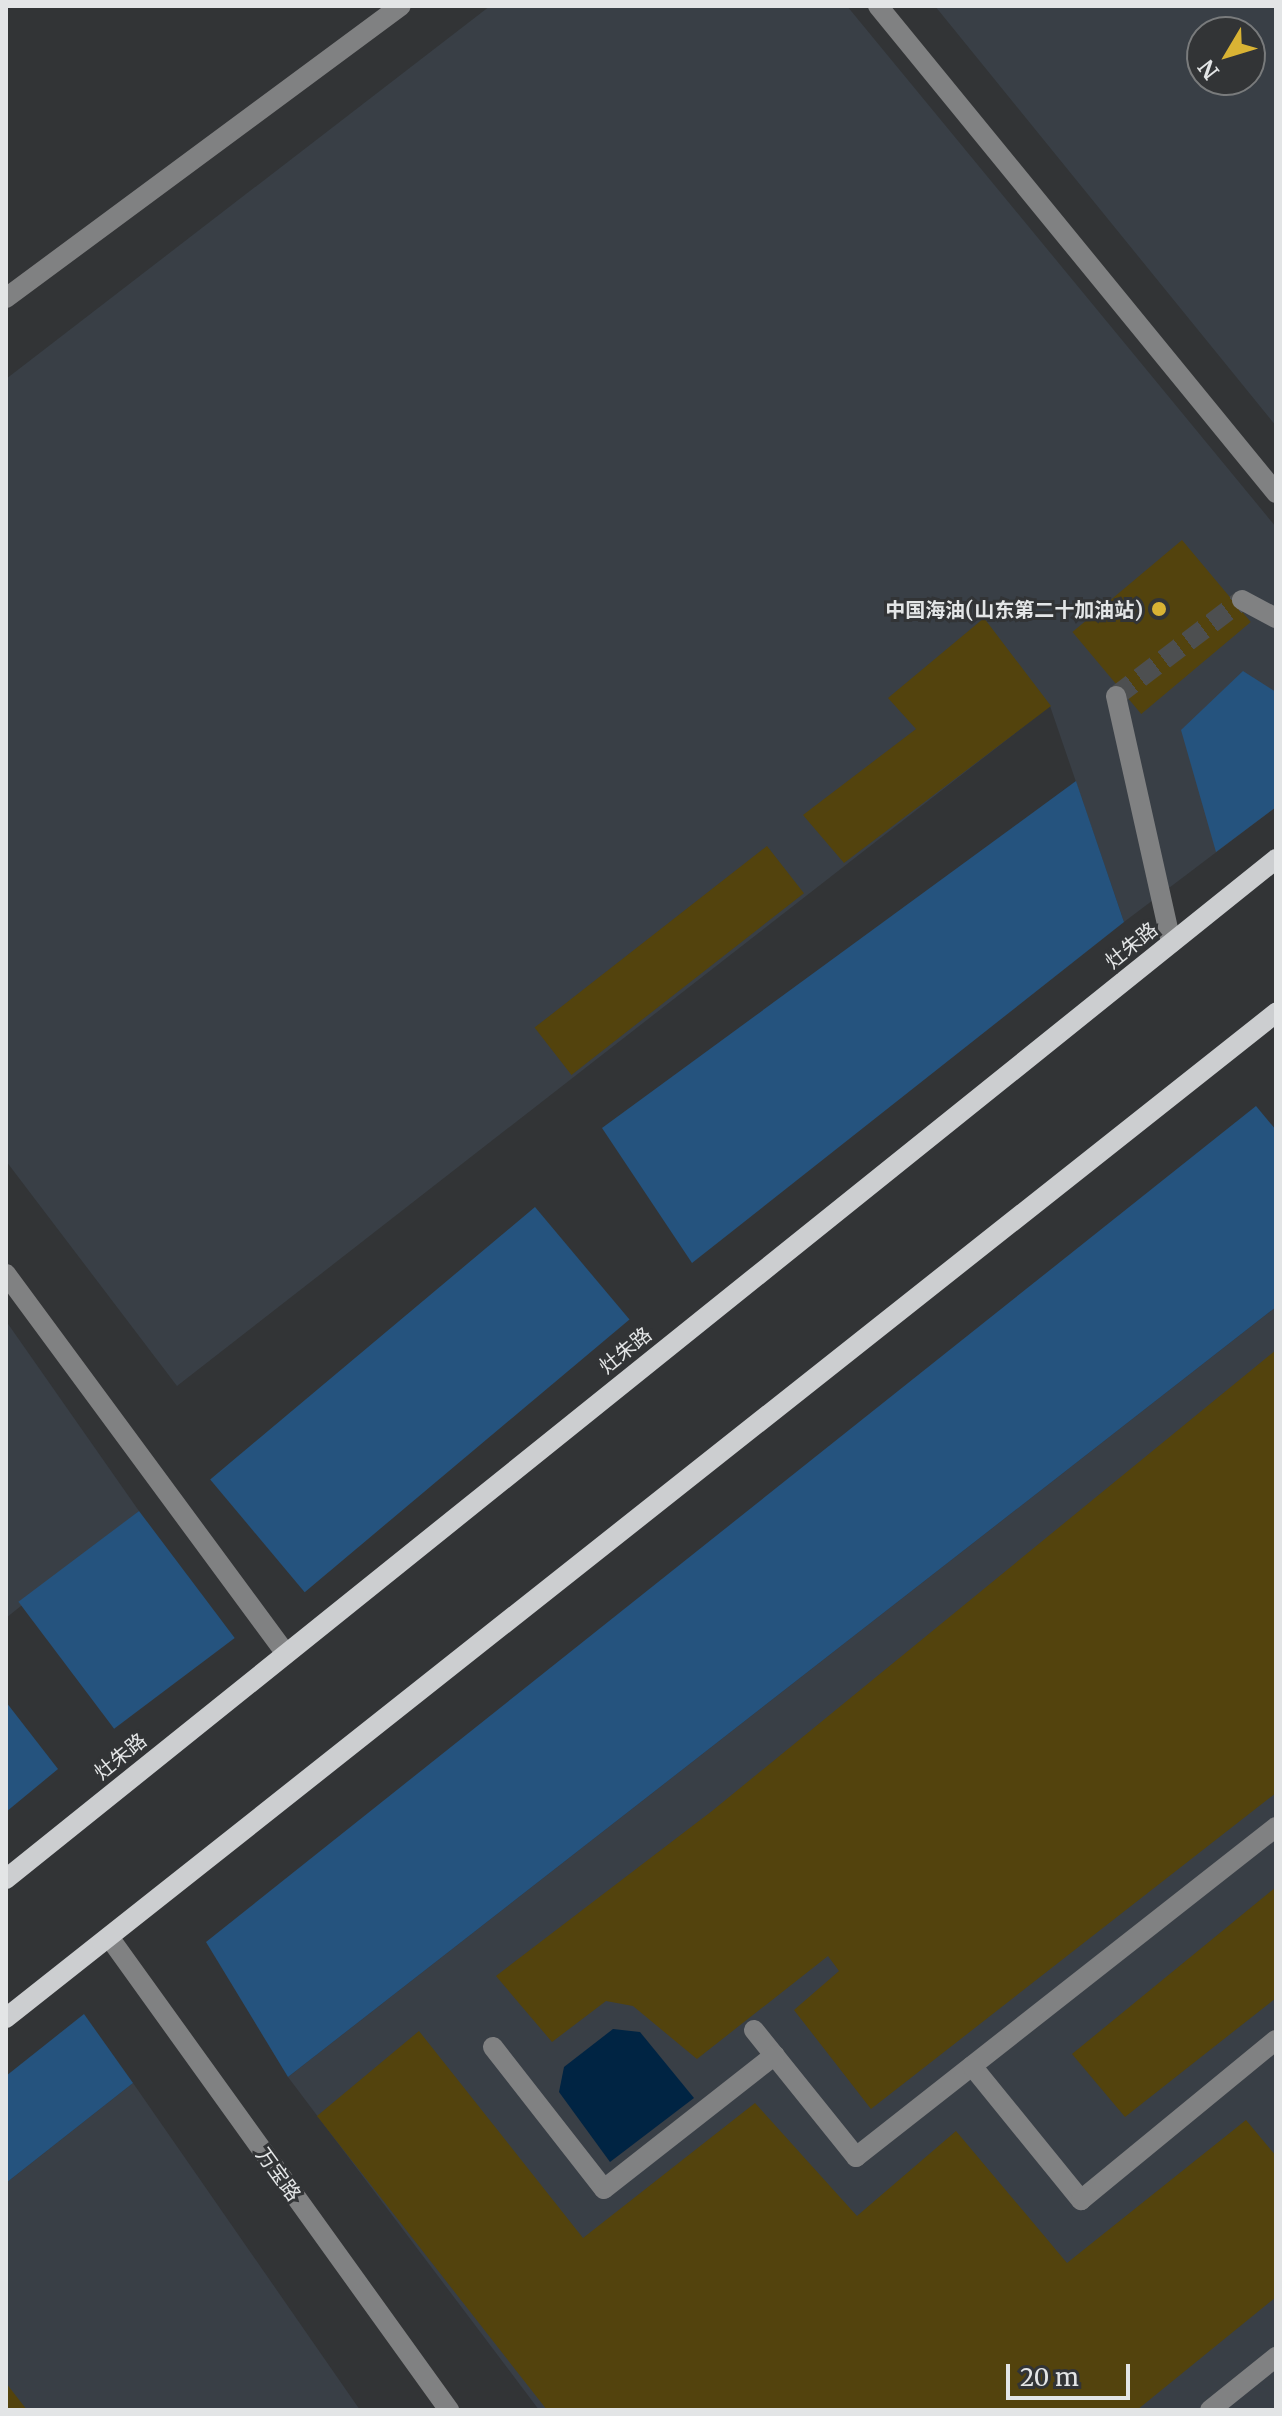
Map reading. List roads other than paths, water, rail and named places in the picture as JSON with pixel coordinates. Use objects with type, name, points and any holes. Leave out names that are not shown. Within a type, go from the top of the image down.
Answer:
[{"type":"main road","name":"灶朱路","points":[[6,1879],[1276,859]]},
{"type":"main road","points":[[6,2018],[1276,1013]]},
{"type":"street","points":[[6,298],[401,6]]},
{"type":"street","points":[[878,6],[1276,493]]},
{"type":"street","points":[[1242,600],[1276,618]]},
{"type":"street","points":[[1116,696],[1171,943]]},
{"type":"street","points":[[6,1274],[285,1653]]},
{"type":"street","points":[[754,2030],[856,2157],[1276,1827]]},
{"type":"street","name":"万宝路","points":[[109,1937],[449,2410]]},
{"type":"street","points":[[972,2066],[1081,2200],[1276,2040]]},
{"type":"street","points":[[493,2047],[604,2189],[775,2055]]},
{"type":"street","points":[[1210,2410],[1276,2357]]},
{"type":"tunnel","points":[[1116,696],[1242,600]]},
{"type":"place","name":"中国海油(山东第二十加油站)","points":[[1159,609]]}]
